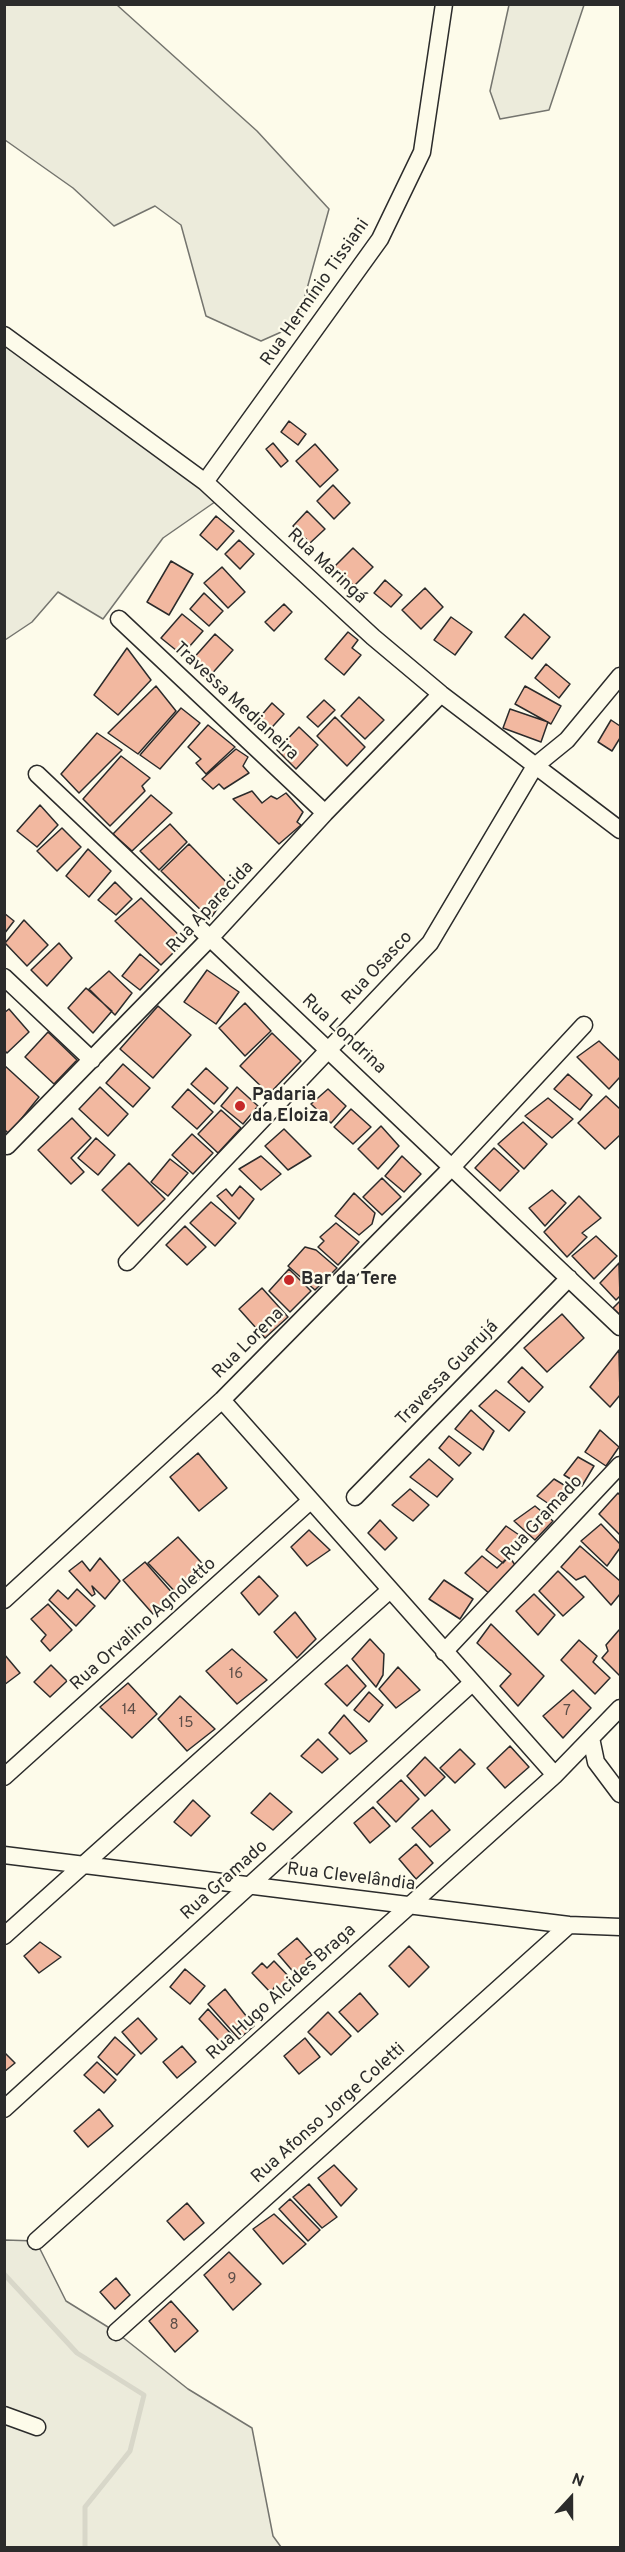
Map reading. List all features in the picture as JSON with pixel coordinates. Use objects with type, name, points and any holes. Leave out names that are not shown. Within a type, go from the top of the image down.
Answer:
[{"type":"street","name":"Rua Hermínio Tissiani","points":[[205,482],[380,239],[422,152],[444,4]]},
{"type":"street","name":"Rua Maringá","points":[[4,335],[205,482],[373,637],[441,694],[621,830]]},
{"type":"street","name":"Travessa Medianeira","points":[[119,619],[325,813]]},
{"type":"street","name":"Rua Osasco","points":[[127,1262],[430,943],[536,766],[567,740],[621,676]]},
{"type":"street","name":"Rua Aparecida","points":[[7,1146],[211,937],[325,813],[441,694]]},
{"type":"street","name":"Rua Londrina","points":[[37,774],[621,1327]]},
{"type":"street","points":[[4,977],[92,1060]]},
{"type":"street","name":"Rua Lorena","points":[[4,1600],[222,1400],[453,1166],[584,1025]]},
{"type":"street","name":"Travessa Guarujá","points":[[355,1497],[569,1278]]},
{"type":"street","points":[[222,1400],[309,1502],[555,1775]]},
{"type":"street","name":"Rua Gramado","points":[[444,1652],[621,1465]]},
{"type":"street","name":"Rua Orvalino Agnoletto","points":[[4,1777],[309,1502]]},
{"type":"street","points":[[4,1936],[86,1865],[298,1669],[390,1590]]},
{"type":"street","name":"Rua Gramado","points":[[4,2109],[472,1683]]},
{"type":"street","name":"Rua Hugo Alcides Braga","points":[[36,2241],[555,1775],[621,1708]]},
{"type":"street","points":[[591,1738],[596,1762],[621,1794]]},
{"type":"street","name":"Rua Clevelândia","points":[[4,1855],[569,1926],[621,1927]]},
{"type":"street","name":"Rua Afonso Jorge Coletti","points":[[116,2332],[569,1926]]},
{"type":"street","points":[[4,2415],[37,2427]]},
{"type":"shaded area","points":[[5,4],[117,5],[257,131],[329,209],[297,325],[261,341],[206,316],[181,225],[155,206],[114,226],[73,188],[5,140]]},
{"type":"shaded area","points":[[509,5],[584,5],[549,110],[500,119],[490,91]]},
{"type":"shaded area","points":[[4,335],[222,497],[163,538],[103,619],[58,592],[32,622],[5,640]]},
{"type":"shaded area","points":[[5,2240],[36,2241],[66,2301],[116,2332],[188,2389],[252,2428],[273,2536],[281,2547],[5,2548]]},
{"type":"building","points":[[289,421],[306,434],[298,445],[281,432]]},
{"type":"building","points":[[273,443],[288,461],[281,467],[266,449]]},
{"type":"building","points":[[315,444],[338,470],[320,487],[296,461]]},
{"type":"building","points":[[333,485],[350,503],[334,519],[317,501]]},
{"type":"building","points":[[307,511],[325,529],[310,543],[293,526]]},
{"type":"building","points":[[216,516],[234,531],[217,550],[200,535]]},
{"type":"building","points":[[239,540],[254,554],[240,569],[225,554]]},
{"type":"building","points":[[353,548],[373,567],[354,586],[334,567]]},
{"type":"building","points":[[171,561],[193,574],[169,615],[147,602]]},
{"type":"building","points":[[222,567],[245,592],[228,608],[204,583]]},
{"type":"building","points":[[385,580],[402,595],[391,607],[374,593]]},
{"type":"building","points":[[425,588],[443,607],[421,629],[402,610]]},
{"type":"building","points":[[204,593],[223,611],[209,626],[190,609]]},
{"type":"building","points":[[284,604],[292,612],[274,631],[265,622]]},
{"type":"building","points":[[182,614],[203,631],[182,655],[161,638]]},
{"type":"building","points":[[524,614],[550,637],[532,659],[505,637]]},
{"type":"building","points":[[451,617],[472,632],[455,655],[434,640]]},
{"type":"building","points":[[348,632],[358,640],[352,648],[361,655],[344,675],[325,659]]},
{"type":"building","points":[[215,634],[233,650],[209,677],[191,661]]},
{"type":"building","points":[[127,648],[151,680],[118,715],[94,695]]},
{"type":"building","points":[[546,664],[570,684],[559,698],[535,678]]},
{"type":"building","points":[[156,686],[176,711],[138,754],[108,733]]},
{"type":"building","points":[[525,686],[561,706],[551,724],[515,704]]},
{"type":"building","points":[[359,697],[384,720],[365,739],[341,716]]},
{"type":"building","points":[[324,700],[335,710],[318,727],[307,717]]},
{"type":"building","points":[[272,703],[284,714],[265,735],[253,725]]},
{"type":"building","points":[[181,708],[200,723],[160,769],[140,755]]},
{"type":"building","points":[[510,709],[548,722],[541,742],[503,728]]},
{"type":"building","points":[[335,717],[365,747],[347,766],[317,736]]},
{"type":"building","points":[[611,720],[620,726],[620,738],[612,751],[598,742]]},
{"type":"building","points":[[208,725],[235,747],[206,774],[196,763],[201,759],[188,747]]},
{"type":"building","points":[[299,727],[318,745],[296,769],[277,750]]},
{"type":"building","points":[[97,733],[122,750],[79,793],[61,774]]},
{"type":"building","points":[[236,749],[248,757],[243,766],[249,773],[224,789],[219,784],[213,789],[202,779]]},
{"type":"building","points":[[121,756],[150,778],[142,786],[145,791],[110,826],[83,799]]},
{"type":"building","points":[[252,791],[262,803],[271,796],[277,799],[286,793],[303,812],[297,822],[301,825],[279,844],[233,799]]},
{"type":"building","points":[[151,795],[172,813],[132,851],[113,834]]},
{"type":"building","points":[[40,805],[58,825],[37,847],[17,831]]},
{"type":"building","points":[[170,824],[187,842],[159,870],[140,851]]},
{"type":"building","points":[[62,828],[81,847],[57,871],[37,851]]},
{"type":"building","points":[[189,844],[232,888],[210,919],[161,871]]},
{"type":"building","points":[[88,849],[111,871],[89,897],[66,876]]},
{"type":"building","points":[[115,882],[132,899],[116,915],[98,900]]},
{"type":"building","points":[[141,898],[185,941],[161,965],[115,921]]},
{"type":"building","points":[[4,913],[14,921],[4,934]]},
{"type":"building","points":[[24,920],[48,945],[27,966],[5,943]]},
{"type":"building","points":[[59,943],[72,958],[47,986],[31,970]]},
{"type":"building","points":[[140,954],[159,970],[140,990],[122,976]]},
{"type":"building","points":[[207,970],[239,992],[216,1024],[184,1002]]},
{"type":"building","points":[[109,971],[132,993],[115,1015],[89,989]]},
{"type":"building","points":[[86,988],[112,1011],[93,1033],[68,1008]]},
{"type":"building","points":[[245,1003],[271,1031],[245,1056],[219,1028]]},
{"type":"building","points":[[158,1006],[191,1035],[153,1078],[120,1049]]},
{"type":"building","points":[[9,1009],[29,1032],[7,1053],[4,1050],[4,1013]]},
{"type":"building","points":[[48,1032],[77,1060],[54,1084],[25,1057]]},
{"type":"building","points":[[272,1033],[301,1061],[269,1094],[240,1066]]},
{"type":"building","points":[[599,1041],[620,1061],[620,1077],[609,1089],[577,1057]]},
{"type":"building","points":[[123,1064],[150,1088],[133,1107],[106,1083]]},
{"type":"building","points":[[4,1065],[39,1097],[9,1134],[4,1129]]},
{"type":"building","points":[[206,1068],[228,1088],[214,1104],[191,1084]]},
{"type":"building","points":[[568,1074],[592,1095],[580,1110],[554,1089]]},
{"type":"building","points":[[100,1087],[128,1114],[108,1136],[79,1109]]},
{"type":"building","name":"Padaria da Eloiza","points":[[237,1087],[258,1106],[243,1124],[221,1106]]},
{"type":"building","points":[[188,1089],[213,1112],[197,1129],[172,1107]]},
{"type":"building","points":[[328,1089],[346,1106],[331,1123],[311,1104]]},
{"type":"building","points":[[606,1096],[620,1109],[620,1135],[605,1149],[578,1123]]},
{"type":"building","points":[[548,1098],[573,1119],[552,1138],[525,1116]]},
{"type":"building","points":[[351,1109],[371,1127],[353,1144],[334,1127]]},
{"type":"building","points":[[221,1110],[241,1128],[218,1153],[198,1134]]},
{"type":"building","points":[[72,1118],[91,1138],[71,1158],[84,1172],[71,1184],[38,1150]]},
{"type":"building","points":[[523,1122],[547,1144],[524,1169],[498,1144]]},
{"type":"building","points":[[381,1126],[399,1146],[378,1169],[358,1149]]},
{"type":"building","points":[[284,1129],[311,1156],[288,1170],[265,1146]]},
{"type":"building","points":[[192,1134],[213,1153],[193,1174],[172,1155]]},
{"type":"building","points":[[96,1138],[115,1155],[98,1175],[78,1158]]},
{"type":"building","points":[[494,1148],[519,1171],[500,1191],[475,1168]]},
{"type":"building","points":[[261,1156],[281,1174],[261,1190],[239,1169]]},
{"type":"building","points":[[402,1156],[421,1174],[404,1192],[385,1176]]},
{"type":"building","points":[[170,1159],[188,1173],[168,1196],[151,1182]]},
{"type":"building","points":[[129,1163],[165,1199],[138,1226],[102,1190]]},
{"type":"building","points":[[382,1178],[401,1197],[382,1215],[363,1197]]},
{"type":"building","points":[[240,1186],[254,1199],[239,1219],[217,1196],[226,1189],[232,1196]]},
{"type":"building","points":[[552,1190],[566,1203],[545,1226],[529,1208]]},
{"type":"building","points":[[354,1193],[375,1213],[372,1224],[359,1235],[335,1216]]},
{"type":"building","points":[[579,1196],[601,1218],[582,1233],[587,1237],[567,1257],[544,1232]]},
{"type":"building","points":[[211,1202],[236,1223],[215,1246],[190,1223]]},
{"type":"building","points":[[336,1223],[359,1242],[338,1265],[318,1247],[324,1241],[320,1237]]},
{"type":"building","points":[[185,1226],[206,1247],[187,1265],[166,1245]]},
{"type":"building","points":[[596,1236],[617,1256],[594,1279],[572,1256]]},
{"type":"building","points":[[305,1247],[316,1250],[337,1268],[315,1290],[288,1266]]},
{"type":"building","points":[[619,1263],[620,1296],[616,1300],[600,1283]]},
{"type":"building","name":"Bar da Tere","points":[[289,1269],[311,1291],[290,1312],[269,1291]]},
{"type":"building","points":[[262,1288],[288,1317],[265,1338],[239,1309]]},
{"type":"building","points":[[620,1301],[620,1315],[613,1308]]},
{"type":"building","points":[[562,1314],[584,1338],[547,1372],[524,1348]]},
{"type":"building","points":[[619,1350],[620,1395],[610,1407],[590,1387]]},
{"type":"building","points":[[522,1367],[543,1387],[529,1402],[508,1382]]},
{"type":"building","points":[[496,1390],[525,1412],[509,1431],[479,1406]]},
{"type":"building","points":[[471,1410],[494,1431],[483,1450],[455,1429]]},
{"type":"building","points":[[600,1430],[619,1447],[606,1466],[585,1452]]},
{"type":"building","points":[[449,1436],[471,1453],[459,1466],[439,1448]]},
{"type":"building","points":[[198,1453],[227,1488],[199,1511],[170,1477]]},
{"type":"building","points":[[578,1457],[594,1466],[582,1486],[564,1475]]},
{"type":"building","points":[[429,1459],[453,1479],[437,1497],[410,1477]]},
{"type":"building","points":[[554,1479],[569,1488],[552,1506],[537,1496]]},
{"type":"building","points":[[410,1489],[429,1505],[413,1521],[392,1505]]},
{"type":"building","points":[[618,1493],[620,1495],[620,1535],[599,1514]]},
{"type":"building","points":[[535,1506],[553,1521],[535,1540],[514,1521]]},
{"type":"building","points":[[380,1520],[397,1538],[385,1550],[368,1533]]},
{"type":"building","points":[[601,1524],[620,1544],[620,1548],[607,1566],[581,1541]]},
{"type":"building","points":[[506,1526],[525,1539],[503,1563],[486,1550]]},
{"type":"building","points":[[309,1530],[330,1550],[307,1566],[291,1547]]},
{"type":"building","points":[[178,1537],[209,1571],[180,1597],[148,1563]]},
{"type":"building","points":[[580,1546],[620,1581],[620,1594],[611,1605],[585,1576],[576,1580],[561,1567]]},
{"type":"building","points":[[482,1556],[497,1568],[509,1556],[515,1565],[490,1594],[465,1573]]},
{"type":"building","points":[[100,1558],[120,1581],[105,1599],[92,1586],[95,1594],[92,1596],[69,1571],[82,1561],[90,1571]]},
{"type":"building","points":[[145,1562],[174,1595],[153,1614],[123,1580]]},
{"type":"building","points":[[558,1571],[584,1597],[563,1616],[539,1591]]},
{"type":"building","points":[[259,1576],[278,1596],[259,1615],[241,1593]]},
{"type":"building","points":[[444,1580],[473,1599],[460,1619],[429,1599]]},
{"type":"building","points":[[77,1589],[95,1606],[76,1626],[49,1600],[58,1590],[68,1599]]},
{"type":"building","points":[[534,1594],[555,1615],[538,1635],[516,1611]]},
{"type":"building","points":[[48,1604],[72,1630],[50,1651],[41,1641],[46,1635],[31,1619]]},
{"type":"building","points":[[295,1612],[316,1639],[297,1658],[274,1632]]},
{"type":"building","points":[[491,1624],[544,1676],[518,1706],[500,1686],[511,1674],[477,1643]]},
{"type":"building","points":[[619,1630],[620,1676],[602,1658],[608,1651],[606,1645]]},
{"type":"building","points":[[370,1639],[384,1654],[383,1675],[376,1687],[352,1659]]},
{"type":"building","points":[[579,1640],[597,1656],[593,1662],[610,1678],[595,1694],[561,1660]]},
{"type":"building","points":[[232,1649],[267,1680],[237,1704],[206,1671]]},
{"type":"building","points":[[4,1654],[20,1673],[4,1685]]},
{"type":"building","points":[[51,1665],[67,1681],[50,1697],[34,1682]]},
{"type":"building","points":[[347,1665],[366,1686],[347,1706],[325,1684]]},
{"type":"building","points":[[398,1667],[420,1690],[396,1708],[379,1689]]},
{"type":"building","points":[[128,1683],[157,1714],[132,1738],[100,1707]]},
{"type":"building","points":[[573,1690],[591,1708],[563,1738],[543,1716]]},
{"type":"building","points":[[369,1692],[383,1705],[369,1722],[354,1710]]},
{"type":"building","points":[[180,1696],[215,1729],[187,1751],[158,1719]]},
{"type":"building","points":[[344,1715],[367,1741],[350,1754],[329,1733]]},
{"type":"building","points":[[318,1739],[338,1759],[322,1773],[301,1756]]},
{"type":"building","points":[[510,1746],[529,1767],[505,1788],[487,1768]]},
{"type":"building","points":[[460,1749],[475,1764],[455,1783],[440,1768]]},
{"type":"building","points":[[425,1757],[445,1777],[425,1796],[407,1776]]},
{"type":"building","points":[[401,1780],[419,1799],[396,1822],[377,1802]]},
{"type":"building","points":[[270,1793],[292,1812],[273,1830],[251,1813]]},
{"type":"building","points":[[193,1800],[210,1816],[191,1836],[174,1822]]},
{"type":"building","points":[[373,1807],[390,1826],[370,1843],[354,1823]]},
{"type":"building","points":[[432,1810],[450,1830],[430,1847],[412,1828]]},
{"type":"building","points":[[416,1844],[433,1863],[416,1879],[399,1859]]},
{"type":"building","points":[[297,1938],[312,1955],[306,1959],[310,1963],[296,1975],[278,1954]]},
{"type":"building","points":[[40,1942],[61,1957],[39,1973],[24,1956]]},
{"type":"building","points":[[409,1946],[429,1967],[409,1987],[389,1966]]},
{"type":"building","points":[[274,1961],[294,1982],[283,1992],[276,1984],[271,1993],[252,1973],[262,1963],[267,1968]]},
{"type":"building","points":[[185,1969],[205,1986],[190,2004],[170,1987]]},
{"type":"building","points":[[225,1989],[254,2026],[239,2039],[208,2004]]},
{"type":"building","points":[[360,1993],[378,2014],[358,2032],[339,2012]]},
{"type":"building","points":[[208,2009],[233,2036],[223,2045],[199,2019]]},
{"type":"building","points":[[328,2012],[351,2036],[331,2055],[308,2032]]},
{"type":"building","points":[[138,2018],[157,2039],[141,2054],[122,2032]]},
{"type":"building","points":[[115,2037],[135,2055],[117,2075],[98,2057]]},
{"type":"building","points":[[305,2038],[320,2057],[299,2074],[284,2056]]},
{"type":"building","points":[[182,2046],[196,2062],[177,2078],[163,2062]]},
{"type":"building","points":[[4,2052],[15,2063],[4,2072]]},
{"type":"building","points":[[97,2062],[116,2080],[104,2093],[84,2075]]},
{"type":"building","points":[[99,2109],[113,2126],[88,2147],[74,2131]]},
{"type":"building","points":[[334,2165],[357,2189],[341,2206],[318,2178]]},
{"type":"building","points":[[309,2184],[337,2217],[322,2228],[293,2197]]},
{"type":"building","points":[[290,2199],[320,2230],[308,2241],[279,2209]]},
{"type":"building","points":[[187,2203],[204,2223],[184,2240],[167,2221]]},
{"type":"building","points":[[274,2214],[306,2244],[283,2264],[253,2229]]},
{"type":"building","points":[[229,2252],[261,2284],[233,2310],[204,2275]]},
{"type":"building","points":[[116,2278],[130,2295],[115,2309],[100,2292]]},
{"type":"building","points":[[171,2301],[198,2331],[175,2352],[149,2321]]},
{"type":"waterway","points":[[4,2274],[77,2353],[144,2395],[130,2451],[85,2507],[85,2548]]},
{"type":"place","name":"Padaria da Eloiza","points":[[240,1106]]},
{"type":"place","name":"Bar da Tere","points":[[289,1280]]}]
